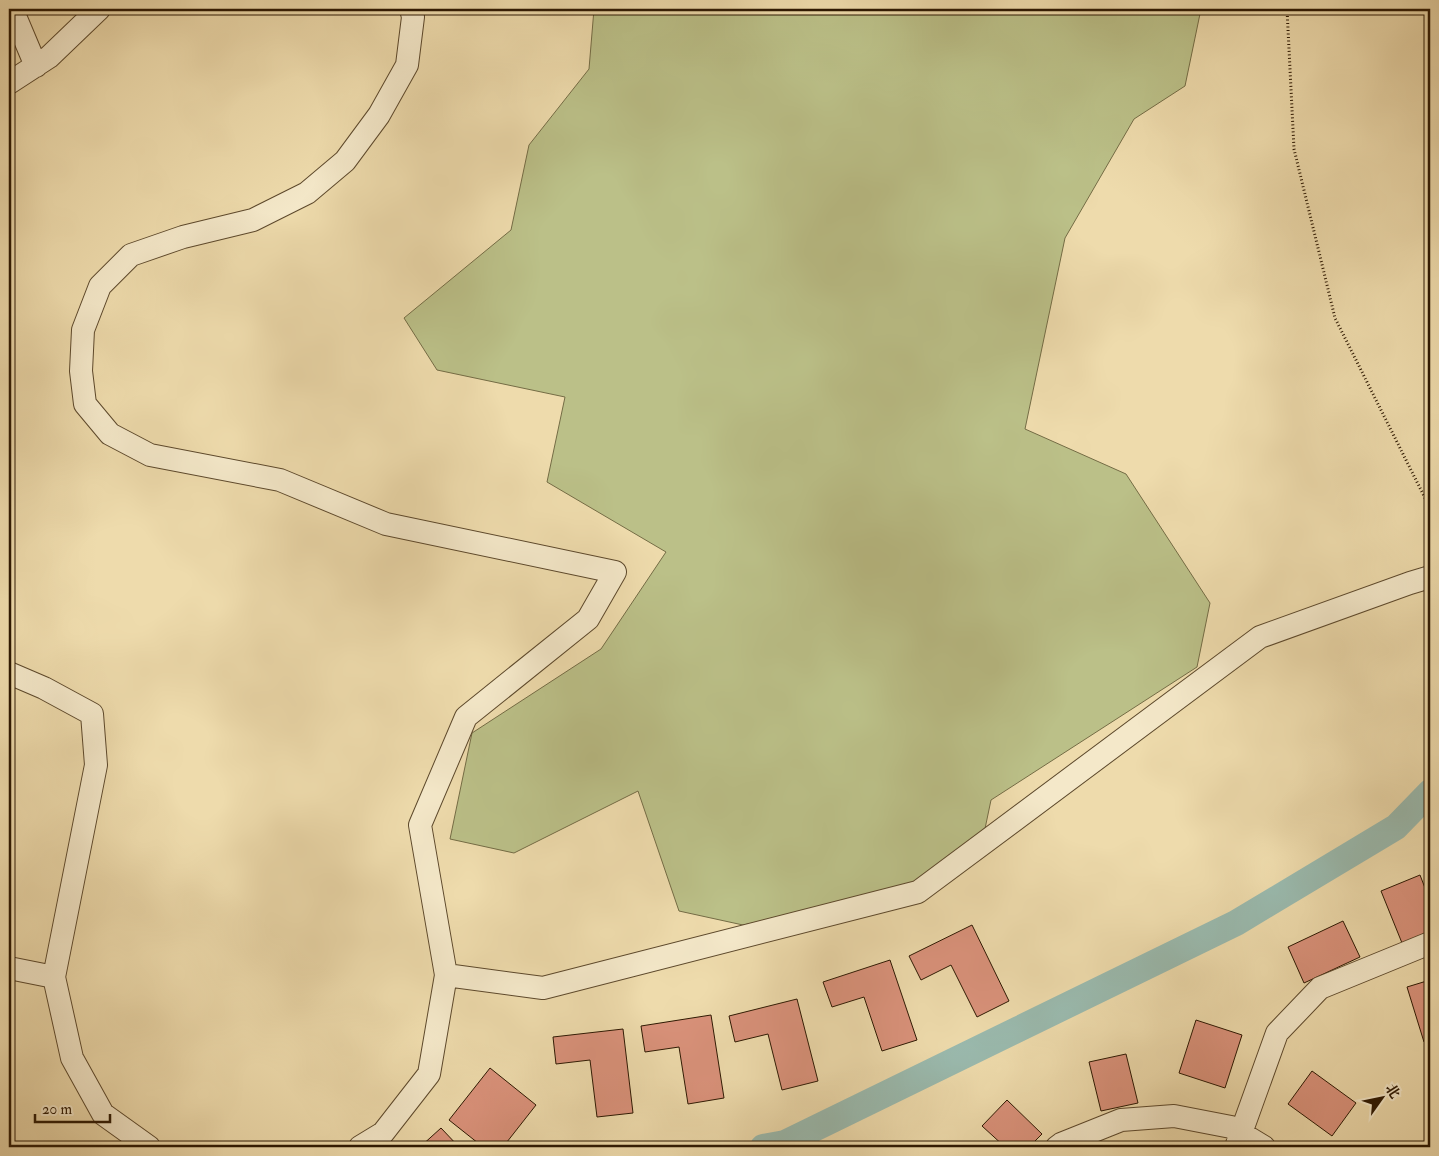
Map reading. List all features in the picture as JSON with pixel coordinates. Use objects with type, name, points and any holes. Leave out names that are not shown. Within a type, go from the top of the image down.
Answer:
[{"type":"street","points":[[12,9],[36,66]]},
{"type":"street","points":[[9,83],[50,57],[98,9]]},
{"type":"street","points":[[360,1147],[382,1133],[429,1074],[446,975],[420,825],[466,717],[588,619],[615,572],[386,524],[280,480],[150,455],[110,434],[85,404],[81,370],[83,330],[100,286],[131,255],[183,237],[253,220],[307,193],[345,161],[379,115],[407,65],[413,17],[412,9]]},
{"type":"street","points":[[446,975],[543,988],[918,892],[1260,637],[1410,583],[1430,578]]},
{"type":"street","points":[[9,673],[44,688],[92,714],[96,765],[54,977],[72,1058],[103,1114],[149,1147]]},
{"type":"street","points":[[1239,1140],[1277,1033],[1320,988],[1430,944]]},
{"type":"street","points":[[9,968],[54,977]]},
{"type":"street","points":[[1057,1147],[1120,1120],[1174,1116],[1231,1127],[1239,1140],[1264,1147]]},
{"type":"path","points":[[1287,9],[1294,149],[1335,318],[1430,508]]},
{"type":"green space","points":[[594,9],[1201,9],[1185,86],[1134,119],[1065,238],[1025,429],[1126,474],[1210,603],[1197,667],[991,800],[982,843],[905,893],[743,925],[679,911],[638,791],[514,853],[450,839],[472,733],[601,649],[666,552],[547,482],[565,397],[437,370],[404,318],[511,230],[529,145],[589,69]]},
{"type":"building","points":[[1420,875],[1430,901],[1430,931],[1402,943],[1381,891]]},
{"type":"building","points":[[1343,921],[1360,957],[1304,983],[1288,947]]},
{"type":"building","points":[[972,925],[1009,1001],[977,1017],[951,965],[921,980],[909,956]]},
{"type":"building","points":[[890,960],[917,1040],[882,1051],[864,997],[832,1007],[823,982]]},
{"type":"building","points":[[1430,980],[1430,1040],[1424,1042],[1407,987]]},
{"type":"building","points":[[797,999],[818,1081],[782,1090],[768,1034],[735,1042],[729,1016]]},
{"type":"building","points":[[711,1015],[724,1098],[688,1104],[679,1047],[645,1052],[641,1026]]},
{"type":"building","points":[[1196,1020],[1242,1035],[1225,1088],[1179,1073]]},
{"type":"building","points":[[623,1029],[633,1113],[597,1117],[590,1060],[556,1064],[553,1037]]},
{"type":"building","points":[[1126,1054],[1138,1103],[1101,1111],[1089,1062]]},
{"type":"building","points":[[490,1068],[536,1105],[503,1147],[483,1147],[449,1120]]},
{"type":"building","points":[[1312,1071],[1356,1103],[1332,1136],[1288,1104]]},
{"type":"building","points":[[1007,1100],[1042,1134],[1029,1147],[1005,1147],[982,1126]]},
{"type":"building","points":[[441,1128],[459,1147],[420,1147]]},
{"type":"waterway","points":[[763,1147],[785,1143],[1236,923],[1396,827],[1430,792]]}]
